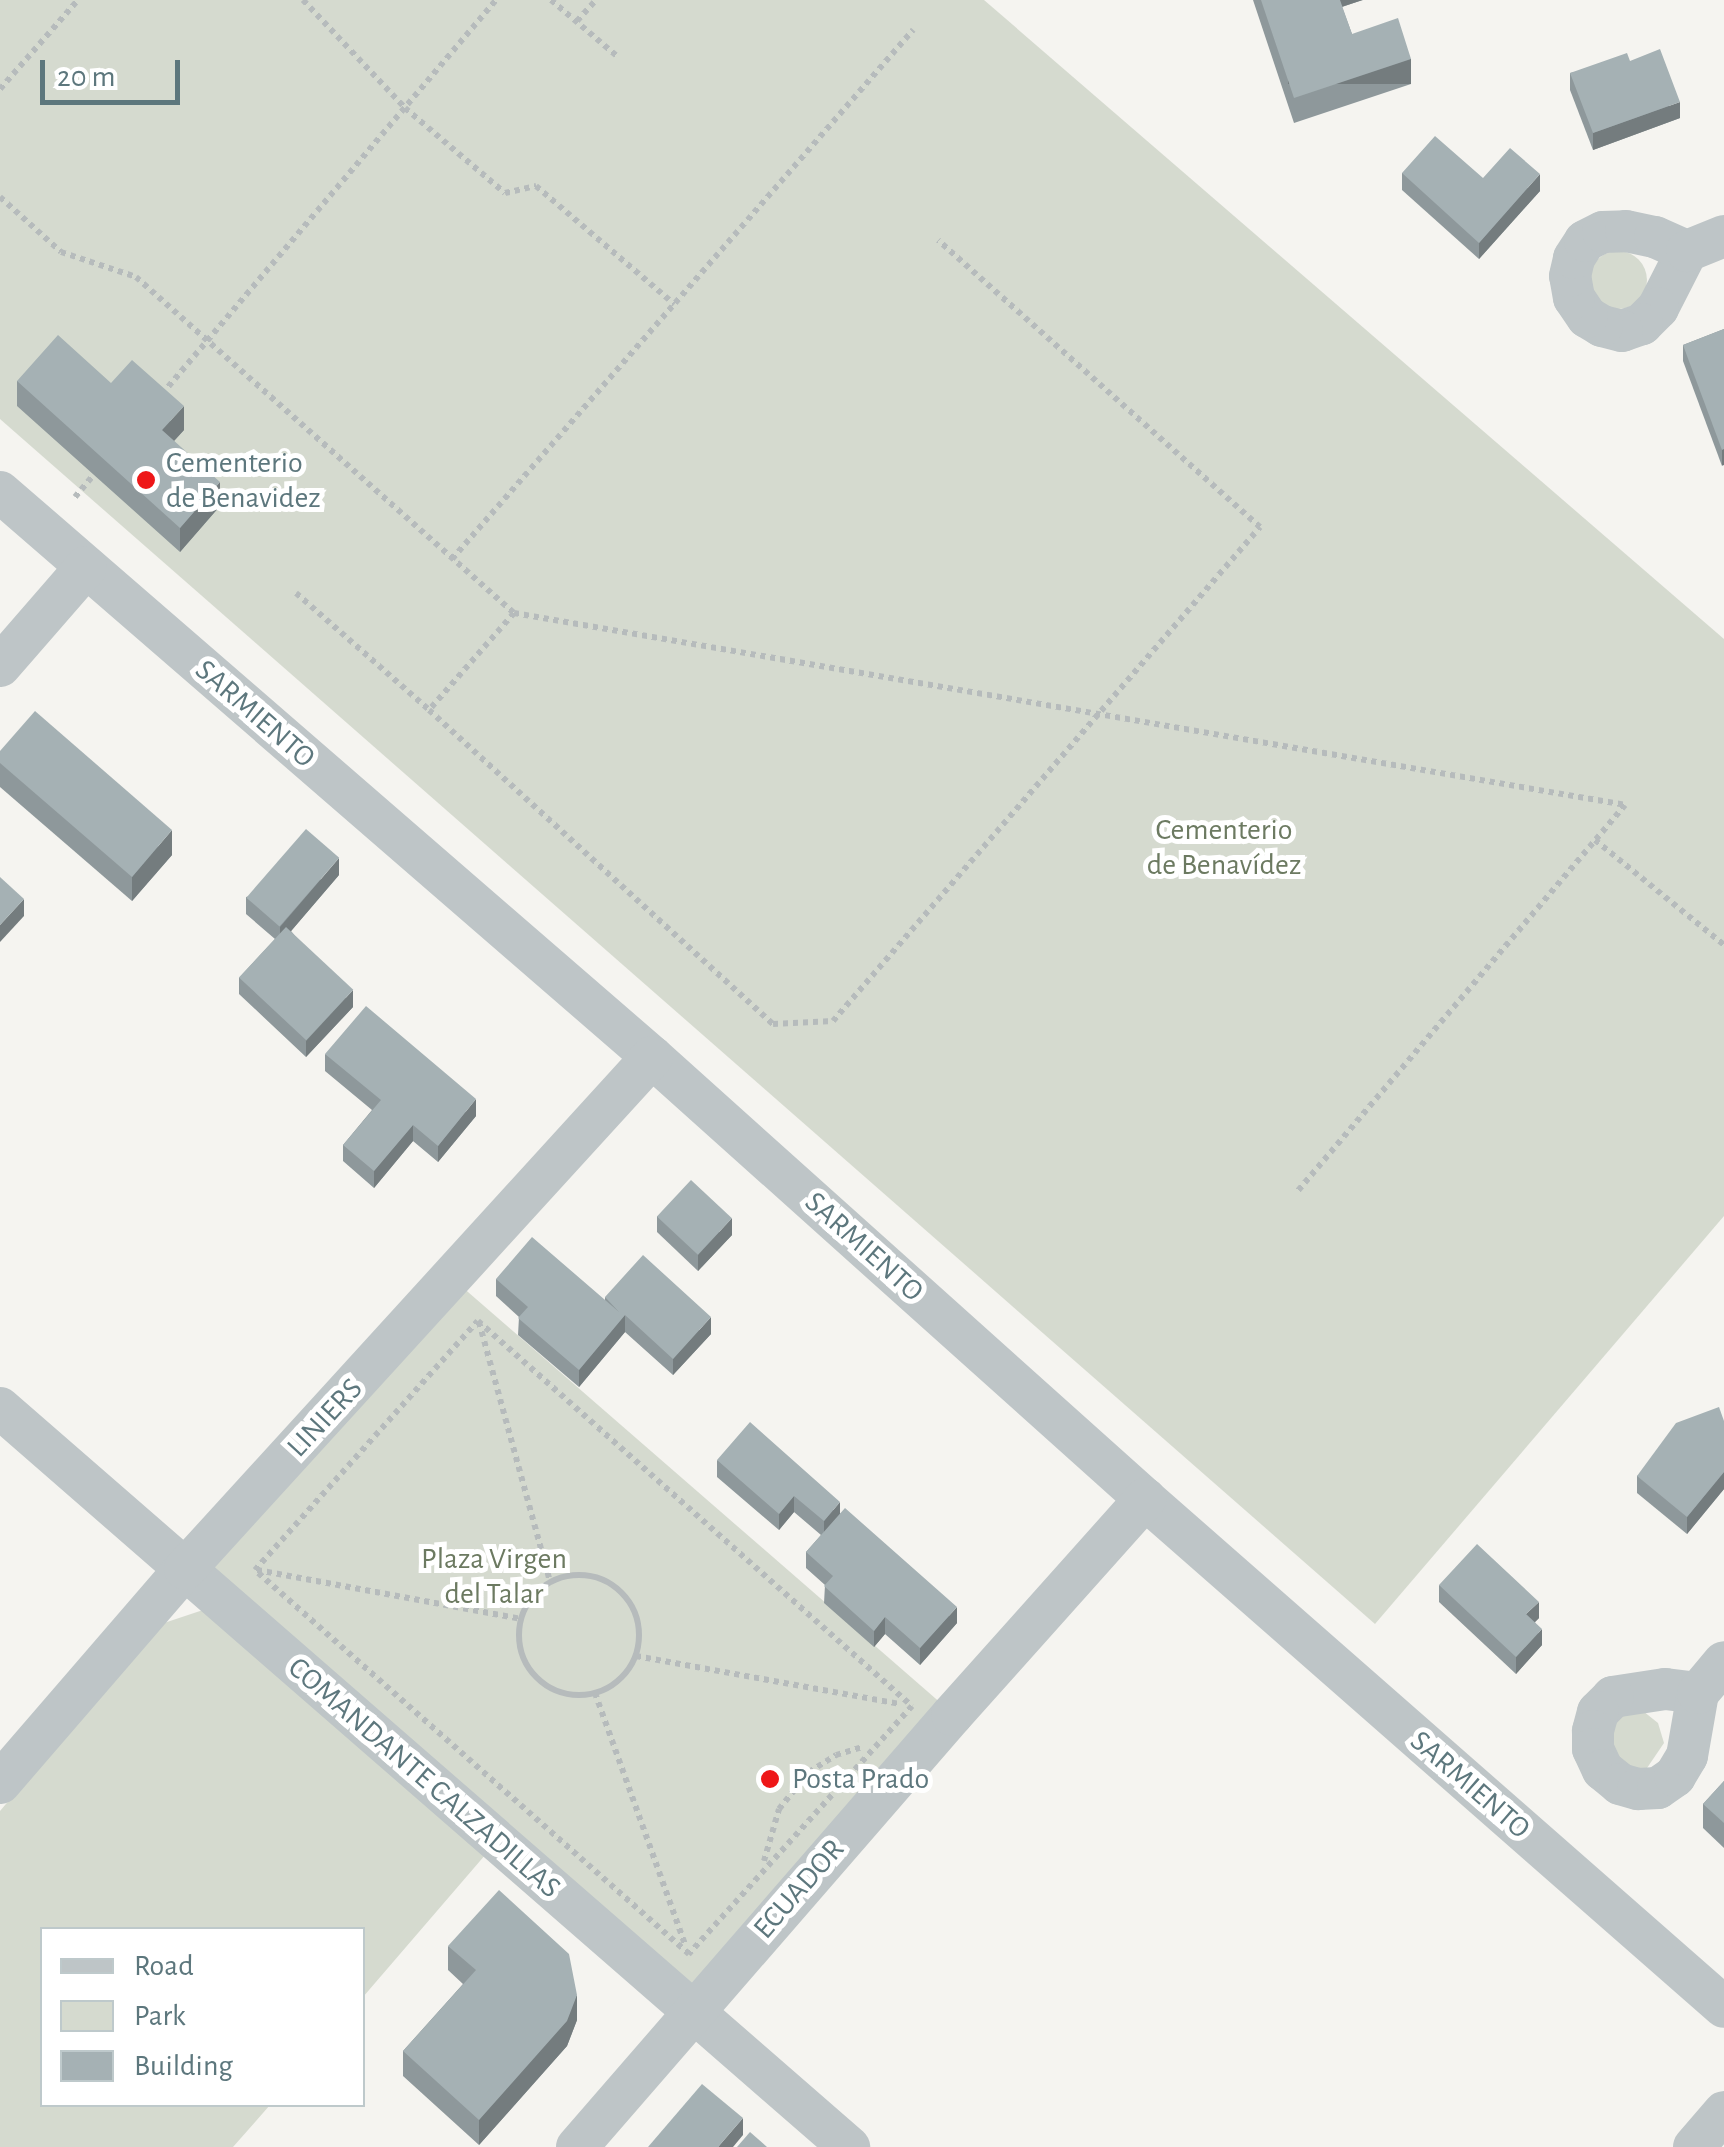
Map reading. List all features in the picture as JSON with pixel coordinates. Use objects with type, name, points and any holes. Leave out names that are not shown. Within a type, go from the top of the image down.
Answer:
[{"type":"street","name":"SARMIENTO","points":[[0,492],[652,1056],[1145,1500],[1724,2008]]},
{"type":"street","points":[[0,666],[86,567]]},
{"type":"street","name":"LINIERS","points":[[0,1782],[185,1569],[652,1056]]},
{"type":"street","name":"COMANDANTE CALZADILLAS","points":[[0,1408],[849,2147]]},
{"type":"street","name":"ECUADOR","points":[[577,2147],[692,2011],[1145,1500]]},
{"type":"street","points":[[1694,2147],[1724,2112]]},
{"type":"path","points":[[0,89],[78,0]]},
{"type":"path","points":[[303,0],[404,108],[505,193],[536,186],[674,304]]},
{"type":"path","points":[[157,400],[496,0]]},
{"type":"path","points":[[552,0],[618,57]]},
{"type":"path","points":[[577,22],[596,0]]},
{"type":"path","points":[[452,558],[912,30]]},
{"type":"path","points":[[0,197],[60,252],[136,277],[514,613],[1625,804],[1296,1194]]},
{"type":"path","points":[[296,593],[773,1024],[833,1021],[1260,527],[938,240]]},
{"type":"path","points":[[46,532],[108,458]]},
{"type":"path","points":[[429,710],[514,613]]},
{"type":"path","points":[[1594,840],[1724,945]]},
{"type":"path","points":[[255,1570],[478,1321]]},
{"type":"path","points":[[478,1321],[550,1582]]},
{"type":"path","points":[[478,1321],[912,1706]]},
{"type":"path","points":[[255,1570],[521,1619]]},
{"type":"path","points":[[255,1570],[689,1954]]},
{"type":"path","points":[[569,1575],[590,1576],[626,1596],[636,1614],[636,1656],[626,1672],[595,1693],[554,1690],[537,1678],[524,1660],[521,1619],[537,1592],[550,1582],[569,1575]]},
{"type":"path","points":[[636,1656],[912,1706]]},
{"type":"path","points":[[595,1693],[689,1954]]},
{"type":"path","points":[[689,1954],[912,1706]]},
{"type":"path","points":[[761,1874],[779,1808],[809,1772],[836,1754],[879,1742]]},
{"type":"green space","name":"Cementerio de Benavídez","points":[[0,0],[984,0],[1724,639],[1724,1216],[1375,1624],[0,419]]},
{"type":"green space","points":[[1618,251],[1639,259],[1647,280],[1639,301],[1618,309],[1597,301],[1589,280],[1597,259]]},
{"type":"green space","name":"Plaza Virgen del Talar","points":[[453,1279],[953,1714],[694,2012],[194,1577]]},
{"type":"green space","points":[[206,1609],[486,1854],[365,1995],[365,1927],[40,1927],[40,2107],[268,2107],[233,2147],[0,2147],[0,1811],[158,1625]]},
{"type":"green space","points":[[1643,1711],[1658,1723],[1664,1743],[1647,1768],[1627,1771],[1603,1733],[1614,1716]]},
{"type":"building","points":[[1261,0],[1340,0],[1352,34],[1398,18],[1411,59],[1294,98]]},
{"type":"building","points":[[1660,49],[1680,102],[1593,133],[1570,73],[1627,53],[1630,61]]},
{"type":"building","points":[[1435,136],[1483,178],[1510,148],[1540,174],[1479,243],[1402,173]]},
{"type":"building","points":[[1724,329],[1724,449],[1722,450],[1683,345]]},
{"type":"building","name":"Cementerio de Benavidez","points":[[58,335],[111,383],[132,360],[184,406],[162,430],[220,482],[180,528],[17,381]]},
{"type":"building","points":[[35,711],[172,830],[132,877],[0,763],[0,751]]},
{"type":"building","points":[[306,829],[339,858],[280,927],[246,898]]},
{"type":"building","points":[[0,877],[24,899],[0,925]]},
{"type":"building","points":[[286,927],[353,990],[306,1040],[239,977]]},
{"type":"building","points":[[366,1006],[476,1099],[438,1146],[413,1125],[374,1171],[343,1145],[381,1100],[325,1054]]},
{"type":"building","points":[[691,1180],[732,1218],[698,1255],[657,1217]]},
{"type":"building","points":[[532,1237],[619,1312],[605,1297],[643,1255],[711,1317],[673,1359],[625,1315],[579,1370],[518,1318],[528,1307],[496,1279]]},
{"type":"building","points":[[1719,1407],[1724,1421],[1724,1472],[1687,1517],[1637,1476],[1676,1423]]},
{"type":"building","points":[[750,1422],[840,1502],[824,1521],[794,1496],[779,1514],[717,1460]]},
{"type":"building","points":[[845,1508],[957,1607],[920,1648],[885,1617],[874,1631],[824,1586],[833,1576],[806,1552]]},
{"type":"building","points":[[1477,1544],[1539,1602],[1526,1614],[1542,1629],[1516,1657],[1439,1585]]},
{"type":"building","points":[[1724,1781],[1724,1823],[1703,1804]]},
{"type":"building","points":[[499,1890],[569,1954],[577,1995],[567,2021],[479,2120],[403,2051],[476,1970],[448,1946]]},
{"type":"building","points":[[702,2084],[743,2118],[718,2147],[648,2147]]},
{"type":"building","points":[[750,2132],[767,2147],[737,2147]]},
{"type":"place","name":"Cementerio de Benavidez","points":[[146,480]]},
{"type":"place","name":"Posta Prado","points":[[770,1779]]}]
